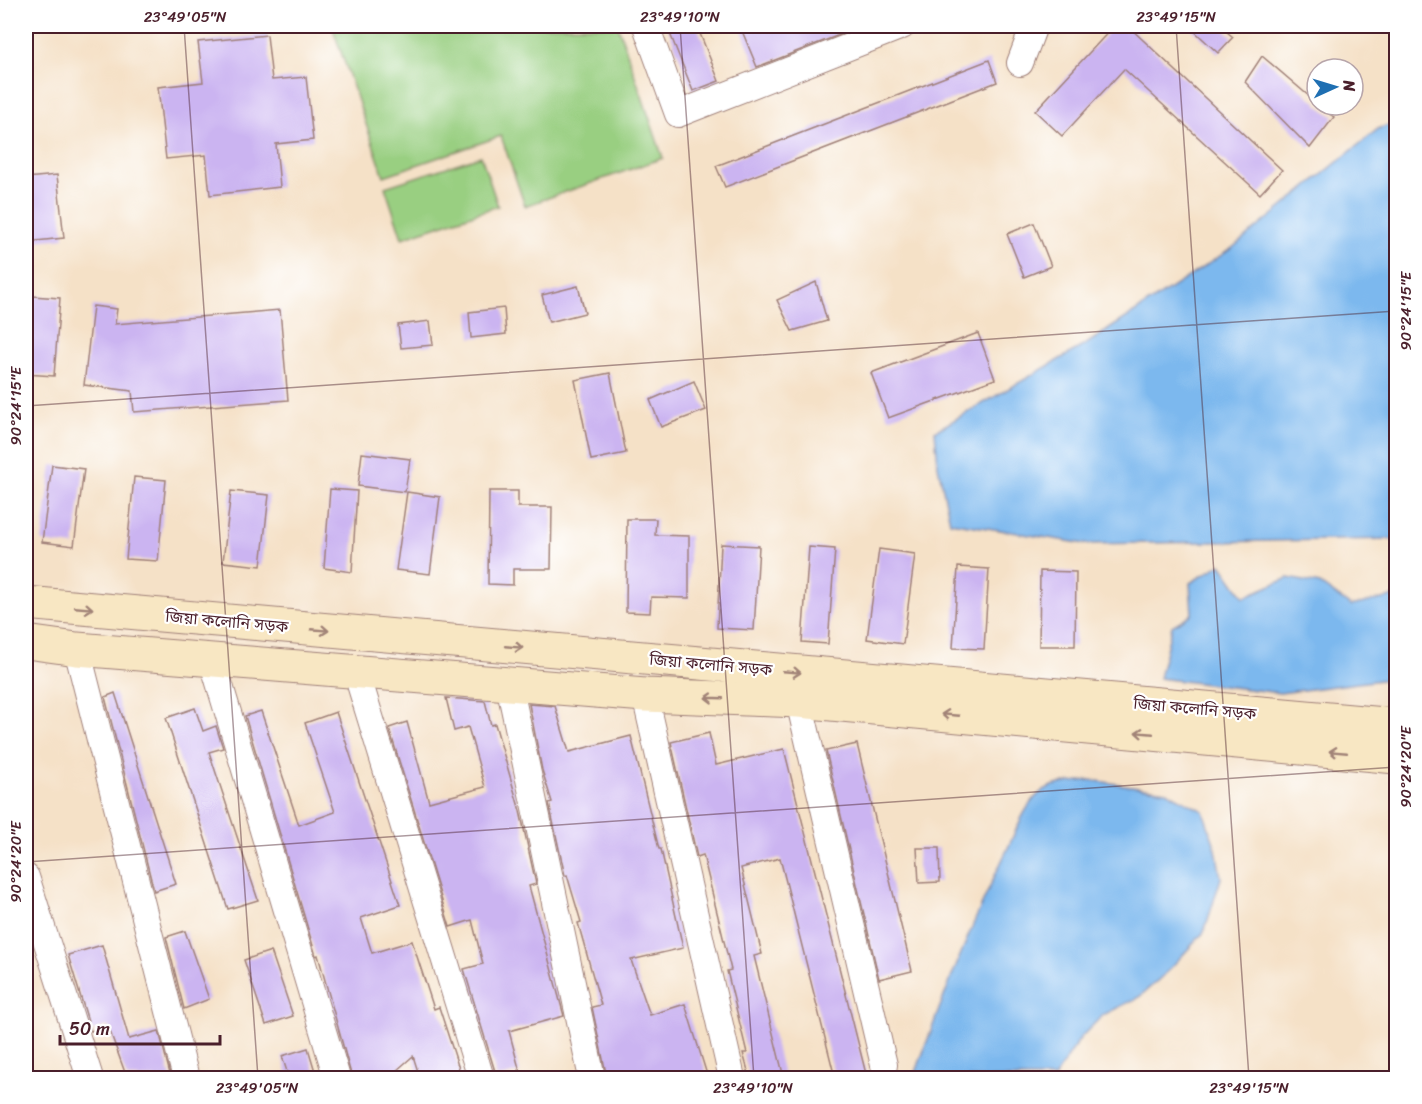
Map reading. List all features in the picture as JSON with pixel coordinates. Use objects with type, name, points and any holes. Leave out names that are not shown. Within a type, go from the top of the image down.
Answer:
[{"type":"main road","name":"জিয়া কলোনি সড়ক","points":[[26,603],[1396,725]]},
{"type":"main road","name":"জিয়া কলোনি সড়ক","points":[[26,642],[77,649],[645,695],[799,701],[1396,757]]},
{"type":"street","points":[[646,26],[678,114],[902,26]]},
{"type":"street","points":[[1020,63],[1034,26]]},
{"type":"street","points":[[77,649],[186,1078]]},
{"type":"street","points":[[212,659],[337,1078]]},
{"type":"street","points":[[356,671],[482,1078]]},
{"type":"street","points":[[509,684],[592,1078]]},
{"type":"street","points":[[645,695],[732,1078]]},
{"type":"street","points":[[799,701],[884,1065]]},
{"type":"street","points":[[26,878],[90,1078]]},
{"type":"green space","points":[[332,26],[618,26],[663,158],[525,206],[501,136],[384,176]]},
{"type":"green space","points":[[481,156],[498,206],[402,238],[385,187]]},
{"type":"water","points":[[1396,122],[1396,539],[1085,544],[950,522],[938,466],[935,431],[1088,343],[1231,249],[1378,129]]},
{"type":"water","points":[[1221,564],[1244,597],[1288,578],[1320,584],[1351,606],[1396,596],[1396,678],[1280,693],[1159,678],[1172,626],[1192,614],[1190,583]]},
{"type":"water","points":[[1090,780],[1166,791],[1203,811],[1216,849],[1221,878],[1204,932],[1165,974],[1139,997],[1103,1015],[1081,1037],[1054,1078],[914,1078],[969,934],[1025,811],[1041,792],[1052,786]]},
{"type":"building","points":[[667,26],[697,26],[719,81],[693,91]]},
{"type":"building","points":[[740,26],[844,26],[847,32],[757,67]]},
{"type":"building","points":[[1114,26],[1128,26],[1282,170],[1260,194],[1124,69],[1062,136],[1035,111]]},
{"type":"building","points":[[1189,26],[1220,26],[1233,37],[1218,53]]},
{"type":"building","points":[[267,35],[272,80],[306,77],[313,140],[276,144],[280,187],[210,195],[206,155],[166,159],[158,87],[203,82],[198,42]]},
{"type":"building","points":[[1262,56],[1305,93],[1305,117],[1334,117],[1310,148],[1245,82]]},
{"type":"building","points":[[989,60],[997,82],[725,187],[716,166]]},
{"type":"building","points":[[57,175],[64,238],[26,242],[26,178]]},
{"type":"building","points":[[1034,223],[1051,266],[1024,277],[1007,234]]},
{"type":"building","points":[[816,282],[827,321],[792,331],[777,300]]},
{"type":"building","points":[[578,286],[585,313],[549,322],[542,295]]},
{"type":"building","points":[[32,296],[60,298],[54,376],[26,374]]},
{"type":"building","points":[[93,306],[117,309],[115,324],[280,310],[288,400],[134,412],[132,391],[84,385]]},
{"type":"building","points":[[504,308],[506,334],[471,338],[469,312]]},
{"type":"building","points":[[430,321],[433,345],[401,348],[398,325]]},
{"type":"building","points":[[978,333],[995,379],[888,418],[871,373]]},
{"type":"building","points":[[610,373],[626,453],[591,460],[575,380]]},
{"type":"building","points":[[694,381],[706,410],[661,427],[650,400]]},
{"type":"building","points":[[362,453],[410,459],[405,492],[358,486]]},
{"type":"building","points":[[52,465],[84,469],[74,546],[42,542]]},
{"type":"building","points":[[134,477],[166,480],[158,561],[126,559]]},
{"type":"building","points":[[330,489],[357,491],[352,572],[324,568]]},
{"type":"building","points":[[231,491],[269,495],[261,566],[223,562]]},
{"type":"building","points":[[489,491],[518,491],[518,507],[552,507],[551,569],[513,569],[513,585],[488,584]]},
{"type":"building","points":[[407,492],[440,497],[430,574],[396,570]]},
{"type":"building","points":[[627,519],[656,519],[655,535],[689,536],[689,598],[651,597],[650,613],[626,612]]},
{"type":"building","points":[[721,544],[759,546],[754,630],[717,628]]},
{"type":"building","points":[[809,547],[835,549],[828,644],[802,642]]},
{"type":"building","points":[[879,549],[915,554],[903,644],[867,639]]},
{"type":"building","points":[[958,567],[989,569],[984,649],[953,648]]},
{"type":"building","points":[[1040,571],[1076,572],[1075,646],[1039,646]]},
{"type":"building","points":[[115,693],[176,884],[154,891],[105,697]]},
{"type":"building","points":[[446,698],[485,701],[491,725],[495,724],[520,811],[536,884],[529,886],[564,1016],[509,1031],[520,1072],[497,1078],[464,969],[483,964],[472,920],[450,927],[389,728],[407,722],[429,802],[485,787],[468,727],[454,731]]},
{"type":"building","points":[[529,704],[555,706],[569,752],[631,736],[659,849],[661,849],[683,948],[631,960],[650,1015],[685,1004],[708,1078],[607,1078],[592,1007],[601,1005],[578,923],[581,922],[567,875],[565,876],[549,803],[552,802],[542,770]]},
{"type":"building","points":[[195,708],[203,731],[216,726],[223,748],[209,752],[258,900],[228,909],[166,718]]},
{"type":"building","points":[[261,711],[299,825],[335,812],[305,723],[336,712],[400,905],[361,918],[372,953],[412,941],[434,1009],[439,1007],[462,1078],[420,1078],[413,1056],[388,1078],[352,1078],[318,955],[316,956],[245,716]]},
{"type":"building","points":[[709,733],[716,765],[784,749],[866,1074],[835,1078],[780,858],[741,868],[762,954],[754,956],[784,1078],[750,1078],[743,1053],[747,1053],[727,971],[731,970],[703,855],[697,857],[671,742]]},
{"type":"building","points":[[857,744],[912,971],[879,979],[826,751]]},
{"type":"building","points":[[917,848],[939,848],[940,882],[919,883]]},
{"type":"building","points":[[185,931],[209,999],[184,1009],[166,937]]},
{"type":"building","points":[[102,945],[129,1039],[159,1031],[171,1078],[127,1078],[108,1026],[91,1031],[68,955]]},
{"type":"building","points":[[271,951],[293,1016],[266,1025],[244,960]]},
{"type":"building","points":[[308,1048],[317,1078],[289,1078],[282,1056]]}]
